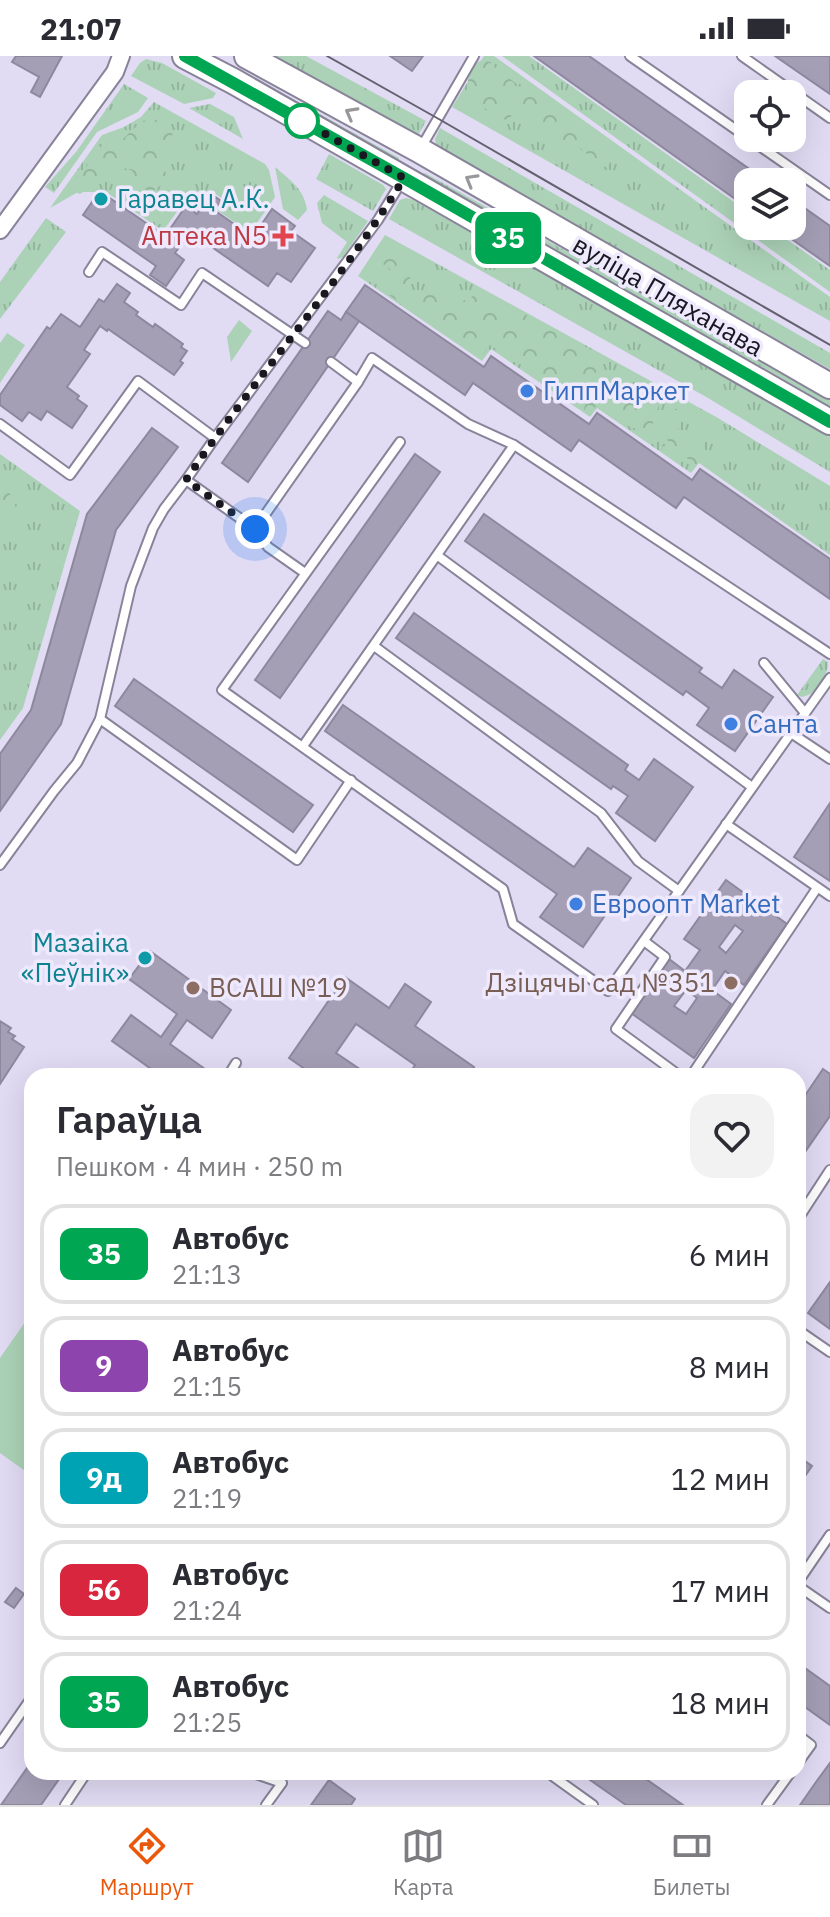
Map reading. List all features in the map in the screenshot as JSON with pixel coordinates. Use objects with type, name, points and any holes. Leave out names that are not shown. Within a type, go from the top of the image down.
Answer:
[{"type":"main road","name":"вуліца Пляханава","points":[[185,56],[830,422]]},
{"type":"main road","name":"вуліца Пляханава","points":[[247,56],[419,150],[830,386]]},
{"type":"main road","points":[[404,178],[419,150]]},
{"type":"street","points":[[0,230],[115,72],[121,56]]},
{"type":"lane","points":[[419,150],[474,56]]},
{"type":"lane","points":[[630,56],[644,60],[734,128]]},
{"type":"lane","points":[[742,56],[830,118]]},
{"type":"lane","points":[[768,152],[830,195]]},
{"type":"lane","points":[[0,865],[77,763],[100,719],[131,586],[153,528],[164,509],[378,220],[404,178]]},
{"type":"lane","points":[[89,272],[102,252],[181,305],[202,273],[305,343]]},
{"type":"lane","points":[[255,529],[372,358],[468,424],[514,445],[830,654]]},
{"type":"lane","points":[[331,362],[358,382]]},
{"type":"lane","points":[[0,424],[70,475],[138,381],[215,438]]},
{"type":"lane","points":[[400,442],[222,690],[503,889],[513,924],[608,991],[830,678]]},
{"type":"lane","points":[[303,746],[514,445]]},
{"type":"lane","points":[[186,480],[255,529],[268,547],[305,573]]},
{"type":"lane","points":[[438,556],[752,787]]},
{"type":"lane","points":[[374,646],[601,813],[638,861],[679,891]]},
{"type":"lane","points":[[764,663],[805,713]]},
{"type":"lane","points":[[100,719],[297,860],[351,780]]},
{"type":"lane","points":[[791,733],[830,759]]},
{"type":"lane","points":[[726,824],[830,896]]},
{"type":"lane","points":[[696,1068],[817,888]]},
{"type":"lane","points":[[644,941],[665,957],[616,1029],[669,1068]]},
{"type":"lane","points":[[233,1068],[236,1063]]},
{"type":"lane","points":[[806,1207],[830,1170]]},
{"type":"lane","points":[[806,1336],[830,1352]]},
{"type":"lane","points":[[806,1572],[830,1535]]},
{"type":"lane","points":[[806,1590],[830,1608]]},
{"type":"lane","points":[[0,1743],[24,1708]]},
{"type":"lane","points":[[65,1805],[82,1780]]},
{"type":"lane","points":[[266,1805],[282,1783],[273,1780]]},
{"type":"lane","points":[[558,1780],[593,1805]]},
{"type":"lane","points":[[767,1805],[785,1780]]},
{"type":"green space","points":[[266,56],[306,56],[426,121],[416,139]]},
{"type":"green space","points":[[484,56],[494,56],[734,228],[734,240],[751,240],[830,297],[830,321],[452,107]]},
{"type":"green space","points":[[502,56],[529,56],[734,202],[734,223]]},
{"type":"green space","points":[[146,59],[162,63],[216,93],[213,98],[184,104],[131,76]]},
{"type":"green space","points":[[485,59],[524,90],[591,134],[612,158],[609,164],[606,167],[598,164],[580,148],[568,151],[546,134],[533,112],[512,105],[511,117],[506,120],[480,107],[470,93],[468,83],[474,66]]},
{"type":"green space","points":[[253,77],[399,158],[399,162],[393,163],[251,82]]},
{"type":"green space","points":[[124,84],[148,98],[138,112],[97,132],[54,193],[45,187],[76,152]]},
{"type":"green space","points":[[154,102],[265,164],[275,197],[250,233],[217,210],[224,200],[210,190],[196,210],[184,202],[163,231],[106,192],[78,192],[50,208],[102,135],[141,117]]},
{"type":"green space","points":[[210,104],[234,117],[243,139],[189,108]]},
{"type":"green space","points":[[169,119],[173,144],[161,165],[166,173],[161,185],[150,190],[140,188],[131,169],[120,168],[77,193],[83,172],[107,140],[121,141],[142,121]]},
{"type":"green space","points":[[440,128],[830,353],[830,369],[437,150],[435,139]]},
{"type":"green space","points":[[329,154],[383,185],[386,189],[373,211],[316,179]]},
{"type":"green space","points":[[275,167],[296,186],[306,203],[307,210],[298,220],[283,209]]},
{"type":"green space","points":[[425,173],[774,366],[830,400],[830,407],[421,179],[421,174]]},
{"type":"green space","points":[[324,195],[368,221],[343,257],[338,259],[347,242],[322,223],[317,203]]},
{"type":"green space","points":[[406,198],[812,424],[830,436],[830,472],[708,398],[389,219],[400,200]]},
{"type":"green space","points":[[46,218],[66,232],[0,319],[0,282]]},
{"type":"green space","points":[[385,235],[718,418],[830,486],[830,555],[699,463],[691,473],[597,408],[590,417],[491,349],[482,361],[358,276]]},
{"type":"green space","points":[[388,239],[409,258],[409,285],[417,293],[438,284],[459,302],[487,294],[595,352],[600,365],[587,388],[576,390],[567,387],[557,377],[537,372],[490,345],[481,357],[389,295],[394,276],[387,265],[376,264],[373,259],[380,245]]},
{"type":"green space","points":[[758,240],[788,240],[830,270],[830,292]]},
{"type":"green space","points":[[239,320],[252,331],[231,362],[227,337]]},
{"type":"green space","points":[[7,333],[25,345],[0,383],[0,343]]},
{"type":"green space","points":[[613,385],[621,387],[627,399],[655,392],[660,398],[658,409],[653,413],[653,425],[643,432],[596,406],[589,415],[584,411],[587,400],[594,393]]},
{"type":"green space","points":[[677,409],[682,417],[678,430],[680,435],[700,441],[708,458],[716,457],[721,462],[718,471],[699,461],[695,466],[690,459],[663,452],[661,448],[669,442],[657,428],[661,416]]},
{"type":"green space","points":[[0,454],[80,511],[23,708],[0,740]]},
{"type":"green space","points":[[0,480],[5,483],[17,510],[0,529]]},
{"type":"green space","points":[[823,659],[828,666],[820,683],[811,694],[797,695]]},
{"type":"green space","points":[[24,1324],[24,1470],[0,1453],[0,1358]]},
{"type":"building","points":[[16,56],[62,56],[40,97],[31,92],[39,77],[12,62]]},
{"type":"building","points":[[390,56],[423,56],[412,71]]},
{"type":"building","points":[[534,56],[589,56],[748,168],[734,168],[734,198]]},
{"type":"building","points":[[775,56],[830,56],[830,94],[798,72]]},
{"type":"building","points":[[104,194],[165,236],[186,206],[197,214],[211,194],[221,201],[214,210],[253,237],[272,209],[295,226],[291,231],[315,248],[291,282],[277,273],[268,286],[190,232],[175,253],[184,260],[166,286],[150,275],[156,266],[83,215],[92,202],[96,206]]},
{"type":"building","points":[[806,209],[830,226],[830,266],[793,240],[806,240]]},
{"type":"building","points":[[117,284],[130,293],[124,302],[138,312],[136,315],[183,344],[181,347],[187,351],[174,375],[100,326],[84,350],[90,354],[67,387],[87,406],[72,428],[47,411],[41,420],[29,412],[22,421],[0,405],[0,395],[47,327],[50,329],[61,314],[80,327],[99,299],[104,302]]},
{"type":"building","points":[[365,285],[484,367],[491,356],[589,424],[597,413],[692,480],[700,469],[830,559],[830,599],[684,497],[676,508],[579,440],[571,451],[473,383],[465,395],[346,312]]},
{"type":"building","points":[[328,311],[341,320],[346,312],[359,321],[248,482],[222,463]]},
{"type":"building","points":[[152,428],[178,447],[116,530],[61,724],[0,811],[0,754],[31,710],[87,514]]},
{"type":"building","points":[[415,454],[440,472],[280,698],[255,680]]},
{"type":"building","points":[[484,514],[702,668],[699,672],[722,688],[734,670],[773,697],[735,751],[697,725],[709,708],[686,691],[683,695],[465,541]]},
{"type":"building","points":[[414,613],[628,765],[625,770],[639,780],[654,759],[693,787],[655,841],[616,813],[628,796],[613,786],[611,789],[396,638]]},
{"type":"building","points":[[134,679],[313,805],[293,832],[115,706]]},
{"type":"building","points":[[343,705],[574,867],[588,848],[631,878],[583,947],[540,917],[557,894],[325,731]]},
{"type":"building","points":[[830,803],[830,881],[794,857]]},
{"type":"building","points":[[726,880],[787,924],[744,985],[725,971],[712,990],[731,1004],[694,1058],[631,1013],[669,959],[685,971],[700,950],[684,939]],"holes":[[[735,925],[743,931],[726,953],[719,947]],[[686,990],[697,998],[686,1014],[674,1006]]]},
{"type":"building","points":[[150,951],[231,1010],[212,1038],[187,1020],[170,1044],[204,1068],[150,1068],[112,1041],[131,1015],[161,1037],[177,1014],[129,979]]},
{"type":"building","points":[[345,977],[389,1008],[405,984],[431,1002],[415,1026],[474,1067],[413,1068],[415,1065],[356,1024],[336,1053],[358,1068],[303,1068],[289,1058]]},
{"type":"building","points":[[0,1021],[11,1028],[8,1032],[15,1036],[12,1039],[24,1047],[0,1084]]},
{"type":"building","points":[[823,1069],[830,1074],[830,1116],[806,1150],[806,1094]]},
{"type":"building","points":[[830,1282],[830,1329],[808,1313]]},
{"type":"building","points":[[16,1588],[24,1594],[14,1608],[5,1602]]},
{"type":"building","points":[[806,1669],[830,1686],[830,1725],[806,1708]]},
{"type":"building","points":[[830,1763],[830,1805],[800,1805],[816,1782]]},
{"type":"building","points":[[24,1772],[24,1780],[58,1780],[41,1805],[1,1805]]},
{"type":"building","points":[[329,1780],[355,1799],[351,1805],[311,1805]]},
{"type":"building","points":[[590,1780],[647,1780],[683,1805],[626,1805]]},
{"type":"tram line","points":[[327,56],[830,345]]},
{"type":"bus line","name":"35","points":[[185,56],[830,422]]},
{"type":"place","name":"Гаравец А.К.","points":[[101,199]]},
{"type":"place","name":"Аптека N5","points":[[283,236]]},
{"type":"place","name":"ГиппМаркет","points":[[527,391]]},
{"type":"place","name":"Санта","points":[[731,724]]},
{"type":"place","name":"Евроопт Market","points":[[576,904]]},
{"type":"place","name":"Мазаіка «Пеўнік»","points":[[145,958]]},
{"type":"place","name":"Дзіцячы сад №351","points":[[731,983]]},
{"type":"place","name":"ВСАШ №19","points":[[193,988]]},
{"type":"route","points":[[255,529],[186,480],[378,220],[404,178],[302,121]]}]
